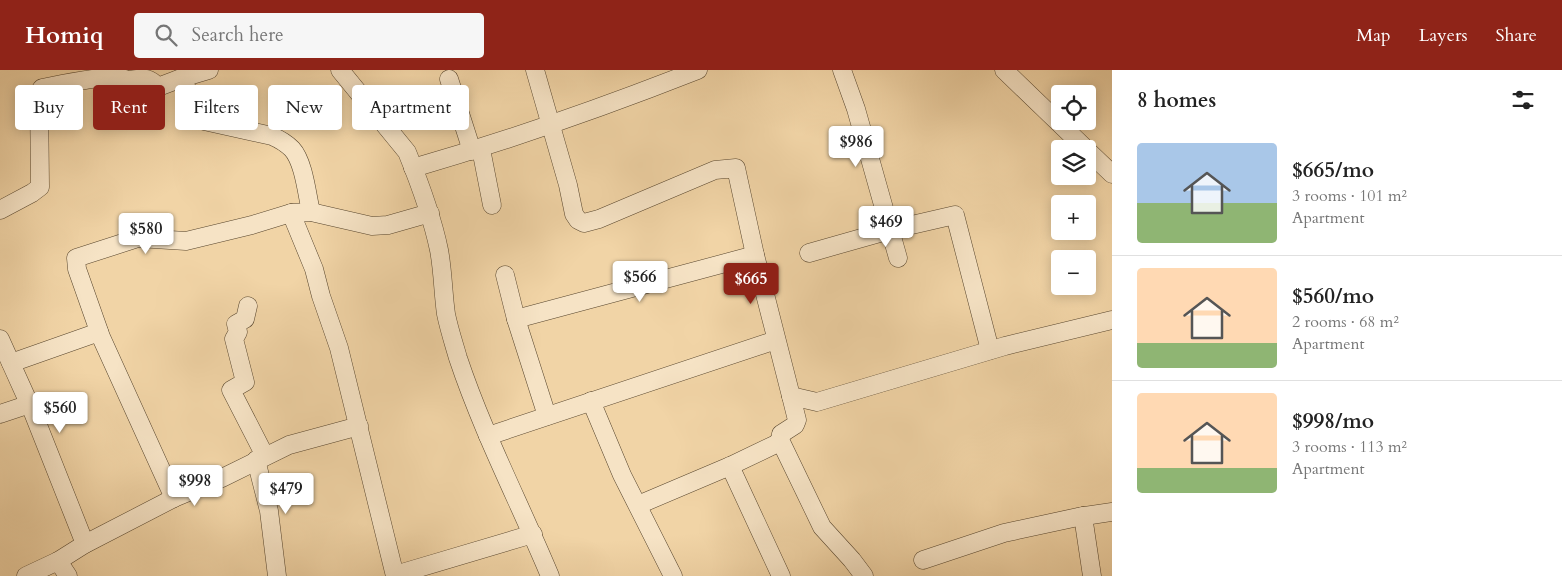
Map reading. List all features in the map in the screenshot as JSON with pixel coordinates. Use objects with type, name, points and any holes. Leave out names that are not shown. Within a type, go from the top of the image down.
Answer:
[{"type":"street","points":[[0,210],[32,194],[40,187],[40,93],[42,88],[122,74],[127,80],[151,80],[158,87],[209,70]]},
{"type":"street","points":[[340,70],[407,152],[414,168],[430,213],[439,251],[447,316],[459,359],[488,436],[550,576]]},
{"type":"street","points":[[535,70],[568,185],[574,214],[578,220],[584,223],[599,219],[715,170],[736,168],[755,255],[797,420],[794,425],[780,434],[780,440],[822,527],[864,576]]},
{"type":"street","points":[[414,168],[551,126],[665,76],[698,70]]},
{"type":"street","points":[[842,70],[856,109],[898,258]]},
{"type":"street","points":[[1004,70],[1076,140]]},
{"type":"street","points":[[179,79],[184,82],[198,115],[204,121],[272,136],[292,149],[299,160],[311,212]]},
{"type":"street","points":[[449,79],[477,150],[492,205]]},
{"type":"street","points":[[1096,159],[1112,174]]},
{"type":"street","points":[[174,498],[99,332],[77,270],[76,258],[138,238],[186,242],[252,226],[291,214],[311,212],[372,226],[388,225],[430,213]]},
{"type":"street","points":[[291,214],[314,269],[339,348],[395,575],[533,534]]},
{"type":"street","points":[[809,253],[890,230],[955,215],[990,350]]},
{"type":"street","points":[[516,319],[755,255]]},
{"type":"street","points":[[505,275],[516,319],[547,416]]},
{"type":"street","points":[[248,306],[245,319],[236,324],[238,332],[234,339],[245,382],[231,390],[260,458],[277,576]]},
{"type":"street","points":[[791,396],[817,402],[990,350],[1112,320]]},
{"type":"street","points":[[12,363],[99,332]]},
{"type":"street","points":[[0,339],[30,404],[85,544]]},
{"type":"street","points":[[488,436],[776,340]]},
{"type":"street","points":[[591,401],[622,476],[672,576]]},
{"type":"street","points":[[0,414],[30,404]]},
{"type":"street","points":[[26,576],[58,561],[85,544],[174,498],[222,478],[260,458],[289,445],[359,426]]},
{"type":"street","points":[[638,505],[730,466],[780,440]]},
{"type":"street","points":[[730,466],[780,576]]},
{"type":"street","points":[[923,560],[1004,533],[1083,516],[1112,512]]},
{"type":"street","points":[[1083,516],[1092,576]]},
{"type":"street","points":[[58,561],[68,576]]}]
